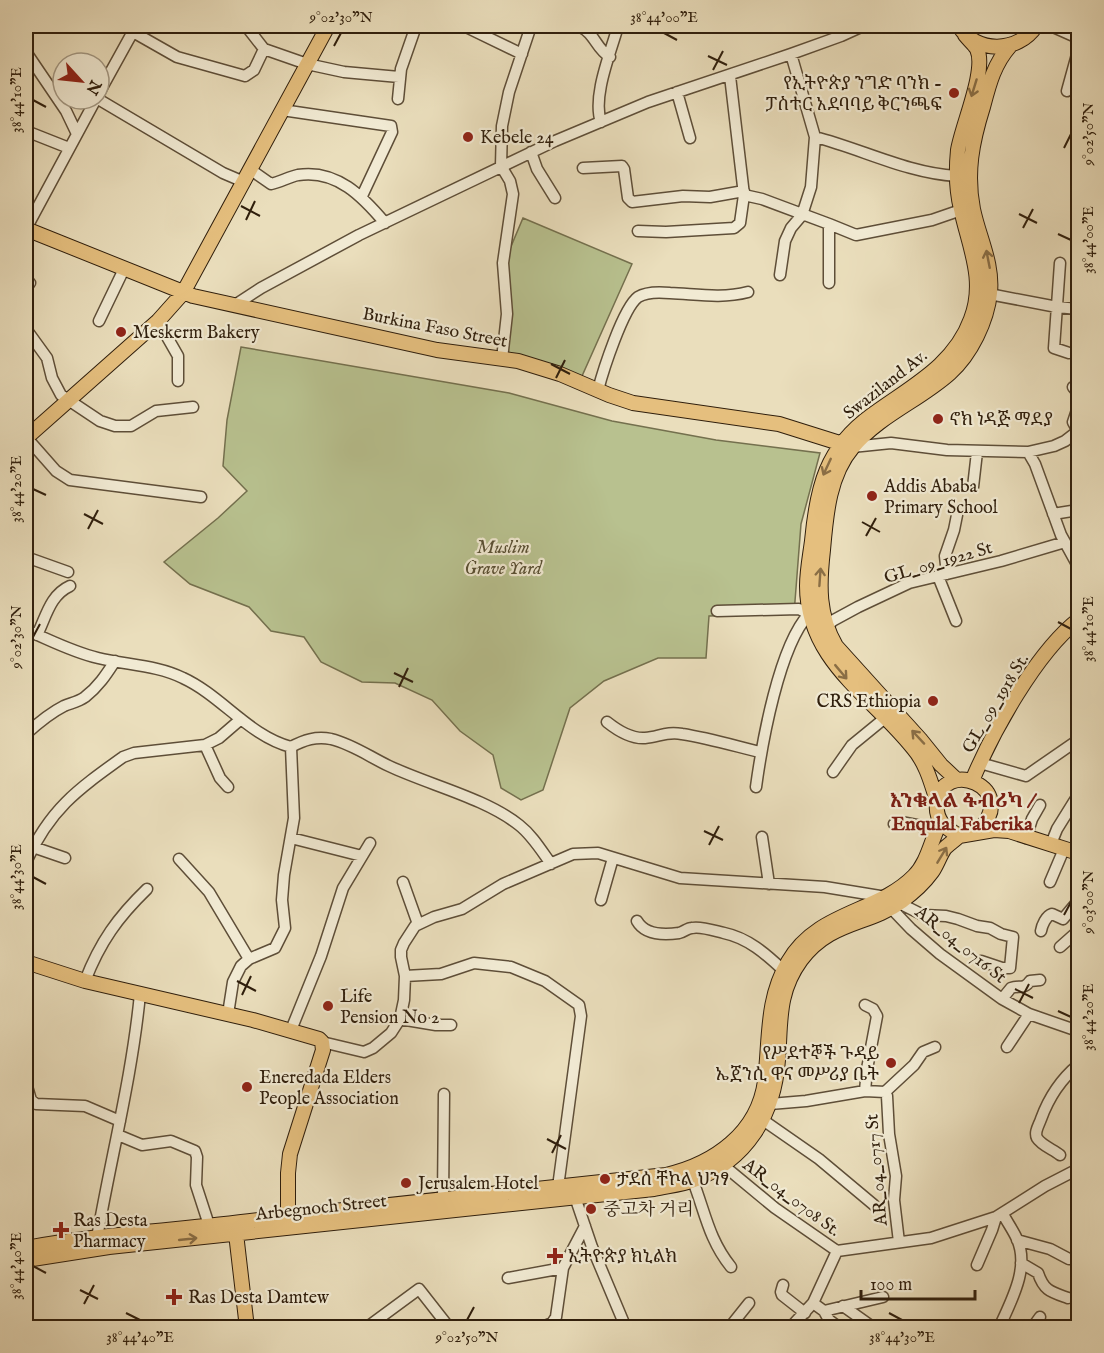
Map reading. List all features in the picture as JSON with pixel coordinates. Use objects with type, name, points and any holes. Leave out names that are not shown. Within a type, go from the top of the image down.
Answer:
[{"type":"main road","points":[[26,438],[158,321],[183,293],[328,26]]},
{"type":"main road","points":[[962,30],[989,47],[1010,45],[1022,40],[1036,26]]},
{"type":"main road","name":"Swaziland Av.","points":[[957,780],[842,654],[830,637],[819,593],[828,508],[835,478],[847,445],[950,373],[960,362],[982,322],[984,293],[961,210],[956,176],[962,129],[980,67],[976,48],[962,30]]},
{"type":"main road","name":"Swaziland Av.","points":[[937,801],[930,778],[919,757],[832,660],[818,637],[809,614],[808,571],[815,507],[825,472],[870,416],[924,378],[950,355],[968,328],[976,305],[991,276],[974,210],[969,168],[976,128],[990,79],[1000,57],[1010,45]]},
{"type":"main road","name":"Burkina Faso Street","points":[[26,229],[183,293],[437,350],[502,359],[548,370],[640,405],[778,424],[847,445]]},
{"type":"main road","name":"GL_09_1918 St.","points":[[972,781],[1031,673],[1055,642],[1078,620]]},
{"type":"main road","points":[[1009,831],[999,819],[985,790],[972,781],[957,780],[944,788],[937,801],[939,826],[959,836],[978,831],[1009,831],[1078,853]]},
{"type":"main road","points":[[978,831],[988,820],[991,804]]},
{"type":"main road","name":"Arbegnoch Street","points":[[26,1250],[79,1251],[230,1230],[568,1190],[676,1173],[707,1161],[734,1141],[748,1124],[762,1094],[769,1016],[776,986],[789,959],[804,941],[821,928],[892,902],[921,868],[939,826]]},
{"type":"main road","name":"Arbegnoch Street","points":[[26,1250],[97,1238],[209,1226],[230,1230],[288,1216],[568,1190],[654,1189],[693,1181],[723,1165],[746,1144],[771,1104],[777,1071],[781,1004],[797,966],[817,943],[836,930],[892,902],[930,874],[945,848],[959,836]]},
{"type":"main road","points":[[26,962],[85,981],[291,1030],[322,1042],[318,1069],[297,1126],[290,1154],[288,1216]]},
{"type":"main road","points":[[230,1230],[239,1328]]},
{"type":"main road","points":[[230,1230],[247,1328]]},
{"type":"street","points":[[246,26],[264,49],[307,64],[344,72],[399,77]]},
{"type":"street","points":[[398,99],[399,77],[416,26]]},
{"type":"street","points":[[464,26],[522,54]]},
{"type":"street","points":[[502,359],[507,314],[503,263],[513,194],[510,181],[501,165],[503,116],[531,26]]},
{"type":"street","points":[[579,26],[590,31],[600,49],[610,57]]},
{"type":"street","points":[[601,122],[598,103],[618,26]]},
{"type":"street","points":[[235,304],[302,265],[501,165],[677,92],[730,76],[863,26]]},
{"type":"street","points":[[1052,26],[1078,38]]},
{"type":"street","points":[[111,71],[134,29],[177,57],[245,76],[254,70],[264,49]]},
{"type":"street","points":[[1067,91],[1078,51]]},
{"type":"street","points":[[26,52],[66,111],[77,134]]},
{"type":"street","points":[[780,275],[785,241],[791,228],[802,215],[811,187],[815,137],[791,54]]},
{"type":"street","points":[[638,231],[666,232],[736,227],[741,221],[744,193],[730,76]]},
{"type":"street","points":[[677,92],[690,138]]},
{"type":"street","points":[[111,107],[223,173],[248,176],[272,184],[302,175],[329,178],[362,196],[385,223]]},
{"type":"street","points":[[282,110],[391,126],[392,132],[362,196]]},
{"type":"street","points":[[26,229],[90,111]]},
{"type":"street","points":[[26,131],[69,148]]},
{"type":"street","points":[[815,137],[887,162],[936,174],[956,176]]},
{"type":"street","points":[[531,152],[537,169],[555,198]]},
{"type":"street","points":[[584,168],[622,166],[628,198],[632,202],[683,196],[710,197],[744,193],[851,234],[862,235],[932,220],[961,210]]},
{"type":"street","points":[[829,224],[830,283]]},
{"type":"street","points":[[1060,263],[1054,348],[1069,353]]},
{"type":"street","points":[[99,321],[124,269]]},
{"type":"street","points":[[598,390],[628,308],[638,298],[662,293],[734,296],[748,292]]},
{"type":"street","points":[[984,293],[1078,309]]},
{"type":"street","points":[[158,321],[178,356],[178,381]]},
{"type":"street","points":[[26,329],[47,358],[56,388],[67,401],[93,418],[115,426],[131,426],[156,411],[193,407]]},
{"type":"street","points":[[847,445],[891,443],[910,447],[977,452],[1028,452],[1054,446],[1078,431],[1073,420],[1078,407]]},
{"type":"street","points":[[874,427],[891,443]]},
{"type":"street","points":[[26,438],[56,471],[70,480],[201,497]]},
{"type":"street","points":[[973,487],[977,452]]},
{"type":"street","points":[[1028,452],[1035,464],[1057,527],[1078,566]]},
{"type":"street","points":[[1053,514],[1078,510]]},
{"type":"street","points":[[956,621],[942,575],[957,515]]},
{"type":"street","name":"GL_09_1922 St","points":[[826,626],[844,614],[896,588],[1065,542]]},
{"type":"street","points":[[26,557],[68,572]]},
{"type":"street","points":[[37,635],[54,597],[61,590],[70,586]]},
{"type":"street","points":[[717,611],[799,609],[809,614],[799,627],[786,656],[760,752],[756,787]]},
{"type":"street","points":[[26,630],[82,654],[166,671],[183,678],[203,690],[240,719],[280,744],[291,747],[314,738],[331,740],[479,803],[520,825],[551,864]]},
{"type":"street","points":[[26,734],[47,716],[64,706],[77,702],[92,691],[115,661]]},
{"type":"street","points":[[833,772],[852,746],[885,717]]},
{"type":"street","points":[[26,862],[47,822],[65,801],[123,757],[134,753],[205,746],[219,738],[240,719]]},
{"type":"street","points":[[607,722],[625,734],[638,738],[662,733],[681,733],[760,752]]},
{"type":"street","points":[[980,763],[1026,776],[1034,773],[1078,740]]},
{"type":"street","points":[[205,746],[220,778],[228,787]]},
{"type":"street","points":[[228,1014],[236,973],[244,962],[275,948],[285,928],[283,888],[294,818],[291,747]]},
{"type":"street","points":[[1050,882],[1058,847],[1057,829],[1075,800]]},
{"type":"street","points":[[1026,838],[1032,819],[1040,805]]},
{"type":"street","points":[[894,824],[901,822],[939,826]]},
{"type":"street","points":[[762,837],[769,884]]},
{"type":"street","points":[[291,838],[362,856]]},
{"type":"street","points":[[291,1030],[321,957],[343,888],[370,843]]},
{"type":"street","points":[[33,847],[65,858]]},
{"type":"street","points":[[322,1042],[366,1051],[391,1033],[400,1019],[404,1000],[405,976],[400,957],[401,950],[409,934],[418,924],[462,909],[496,887],[573,854],[589,852],[680,878],[825,886],[892,902],[923,915],[946,916],[1013,937],[1010,968],[1002,968],[981,961]]},
{"type":"street","points":[[601,900],[613,858]]},
{"type":"street","points":[[179,859],[209,892],[249,959]]},
{"type":"street","points":[[403,882],[418,924]]},
{"type":"street","points":[[85,981],[111,929],[121,915],[147,889]]},
{"type":"street","points":[[1041,931],[1049,915],[1065,919],[1078,901]]},
{"type":"street","name":"AR_04_0716 St","points":[[892,902],[940,954],[1002,999],[1029,1014],[1078,1031]]},
{"type":"street","points":[[637,921],[641,927],[652,933],[681,933],[695,928],[726,933],[758,948],[783,970]]},
{"type":"street","points":[[1060,947],[1077,934]]},
{"type":"street","points":[[405,976],[441,974],[474,963],[511,967],[545,981],[579,1005],[581,1016],[568,1190],[626,1328]]},
{"type":"street","points":[[1002,999],[1011,988],[1022,988],[1030,981],[1040,980]]},
{"type":"street","points":[[97,1238],[118,1135],[140,994]]},
{"type":"street","points":[[865,1005],[873,1009],[877,1016],[865,1091]]},
{"type":"street","points":[[1006,1047],[1029,1014]]},
{"type":"street","points":[[400,1019],[436,1025],[451,1024]]},
{"type":"street","points":[[771,1104],[806,1101],[865,1091],[886,1094],[914,1065],[923,1052],[935,1047]]},
{"type":"street","points":[[1060,1155],[1041,1142],[1036,1132],[1047,1102],[1065,1077],[1078,1065]]},
{"type":"street","points":[[26,1083],[31,1100],[36,1104],[85,1106],[120,1121]]},
{"type":"street","points":[[443,1200],[444,1094]]},
{"type":"street","name":"AR_04_0717 St","points":[[886,1094],[889,1134],[896,1176],[894,1200],[899,1242]]},
{"type":"street","points":[[763,1120],[819,1160],[874,1204]]},
{"type":"street","points":[[118,1135],[142,1145],[171,1141],[195,1151],[197,1157],[196,1185],[209,1226]]},
{"type":"street","name":"AR_04_0708 St.","points":[[723,1165],[783,1214],[837,1251],[931,1239],[999,1216],[1045,1186],[1078,1170]]},
{"type":"street","points":[[693,1181],[709,1233],[731,1267]]},
{"type":"street","points":[[977,1265],[999,1216],[1017,1240],[1021,1263],[1018,1281],[999,1328]]},
{"type":"street","points":[[540,1328],[552,1323],[556,1317],[563,1268],[585,1226]]},
{"type":"street","points":[[1017,1240],[1050,1249],[1069,1259]]},
{"type":"street","points":[[790,1328],[813,1303],[837,1251]]},
{"type":"street","points":[[1021,1263],[1038,1273],[1041,1284],[1046,1289],[1068,1298]]},
{"type":"street","points":[[508,1278],[563,1268]]},
{"type":"street","points":[[783,1285],[782,1295],[805,1313]]},
{"type":"street","points":[[366,1328],[419,1289],[448,1326]]},
{"type":"street","points":[[824,1311],[883,1297]]},
{"type":"street","points":[[729,1328],[749,1303]]},
{"type":"street","points":[[813,1303],[840,1328]]},
{"type":"street","points":[[843,1306],[874,1328]]},
{"type":"street","points":[[1032,1328],[1040,1317]]},
{"type":"green space","points":[[523,218],[632,264],[582,376],[501,350],[504,263]]},
{"type":"green space","name":"Muslim Grave Yard","points":[[241,347],[509,393],[612,421],[716,440],[820,453],[801,524],[794,614],[709,616],[706,658],[658,658],[604,681],[570,708],[543,790],[521,800],[501,788],[493,755],[460,731],[432,700],[395,683],[362,682],[321,662],[304,637],[271,631],[249,607],[190,584],[164,562],[247,491],[223,466],[227,420]]},
{"type":"place","name":"የኢትዮጵያ ንግድ ባንክ - ፓስተር አደባባይ ቅርንጫፍ","points":[[954,93]]},
{"type":"place","name":"Kebele 24","points":[[468,137]]},
{"type":"place","name":"Meskerm Bakery","points":[[121,332]]},
{"type":"place","name":"ኖክ ነዳጅ ማደያ","points":[[938,419]]},
{"type":"place","name":"Addis Ababa Primary School","points":[[872,496]]},
{"type":"place","name":"CRS Ethiopia","points":[[933,701]]},
{"type":"place","name":"Life Pension No 2","points":[[328,1006]]},
{"type":"place","name":"የሥደተኞች ጉዳይ ኤጀንሲ ዋና መሥሪያ ቤት","points":[[891,1063]]},
{"type":"place","name":"Eneredada Elders People Association","points":[[247,1087]]},
{"type":"place","name":"ታደሰ ቸኮል ህንፃ","points":[[605,1179]]},
{"type":"place","name":"Jerusalem Hotel","points":[[406,1183]]},
{"type":"place","name":"중고차 거리","points":[[591,1209]]},
{"type":"place","name":"Ras Desta Pharmacy","points":[[61,1230]]},
{"type":"place","name":"ኢትዮጵያ ክኒልክ","points":[[555,1256]]},
{"type":"place","name":"Ras Desta Damtew","points":[[174,1297]]},
{"type":"district","name":"እንቁላል ፋብሪካ / Enqulal Faberika","points":[[962,812]]}]
